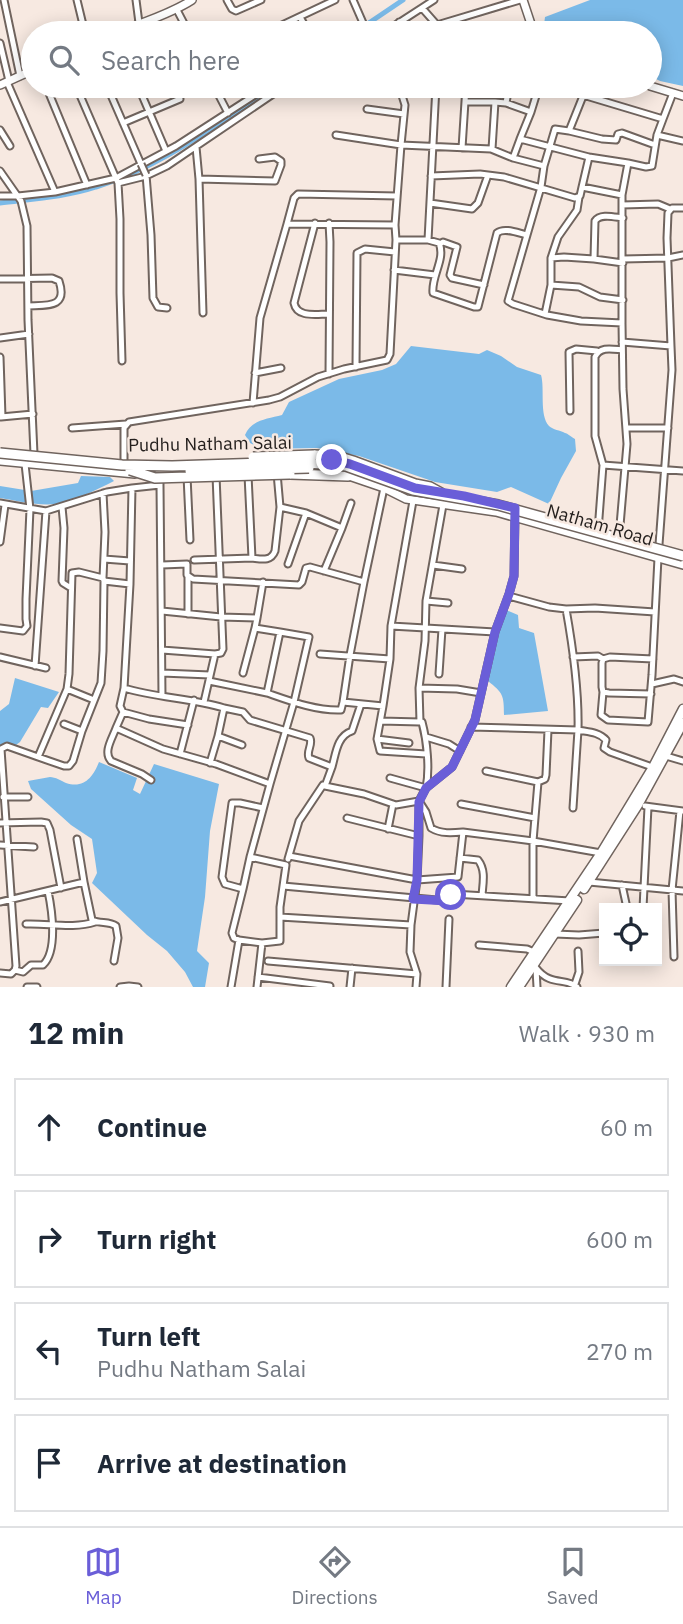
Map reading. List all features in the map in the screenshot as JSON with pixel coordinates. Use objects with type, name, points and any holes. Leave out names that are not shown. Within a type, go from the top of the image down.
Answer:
[{"type":"highway","points":[[0,456],[193,471],[315,468],[348,471],[419,496],[481,506],[683,564]]},
{"type":"highway","points":[[0,456],[122,465],[295,462],[346,466],[413,491],[498,505],[683,556]]},
{"type":"highway","points":[[231,464],[247,457],[337,456],[441,493]]},
{"type":"highway","points":[[127,466],[155,478],[290,474],[348,476]]},
{"type":"main road","points":[[145,21],[177,10],[192,0]]},
{"type":"main road","points":[[521,0],[529,21]]},
{"type":"main road","points":[[5,83],[20,76]]},
{"type":"main road","points":[[662,90],[683,96]]},
{"type":"main road","name":"Pudhu Natham Salai","points":[[0,456],[34,454],[127,466],[297,458],[332,460],[415,488],[498,503]]},
{"type":"main road","name":"Pudhu Natham Salai","points":[[0,456],[25,464],[160,475],[307,471],[348,476],[385,489]]},
{"type":"main road","name":"Natham Road","points":[[385,489],[412,501],[479,509],[683,564]]},
{"type":"main road","name":"Natham Road","points":[[498,503],[683,556]]},
{"type":"main road","points":[[511,987],[554,934],[638,805],[683,709]]},
{"type":"main road","points":[[519,987],[570,901],[666,756],[683,723]]},
{"type":"street","points":[[4,0],[20,76]]},
{"type":"street","points":[[77,0],[82,21]]},
{"type":"street","points":[[135,0],[139,21]]},
{"type":"street","points":[[227,0],[236,11],[261,0]]},
{"type":"street","points":[[291,21],[335,0]]},
{"type":"street","points":[[353,0],[362,21]]},
{"type":"street","points":[[401,21],[434,0]]},
{"type":"street","points":[[450,21],[521,0]]},
{"type":"street","points":[[422,8],[433,21]]},
{"type":"street","points":[[177,10],[183,21]]},
{"type":"street","points":[[300,17],[302,21]]},
{"type":"street","points":[[0,43],[5,83],[55,192]]},
{"type":"street","points":[[520,139],[589,157],[652,166],[657,135],[673,93]]},
{"type":"street","points":[[51,98],[87,185]]},
{"type":"street","points":[[81,98],[117,180],[122,361]]},
{"type":"street","points":[[112,98],[146,175],[153,298],[158,307],[167,308]]},
{"type":"street","points":[[143,98],[166,151]]},
{"type":"street","points":[[220,98],[228,113]]},
{"type":"street","points":[[117,180],[166,151],[178,150],[251,98]]},
{"type":"street","points":[[0,196],[19,198],[146,175],[167,166],[267,98]]},
{"type":"street","points":[[72,428],[126,424],[135,420],[253,403],[280,397],[318,377],[385,362],[389,357],[395,225],[405,104],[403,98]]},
{"type":"street","points":[[428,240],[435,98]]},
{"type":"street","points":[[462,148],[465,98]]},
{"type":"street","points":[[506,103],[507,98]]},
{"type":"street","points":[[513,158],[535,98]]},
{"type":"street","points":[[569,131],[582,98]]},
{"type":"street","points":[[593,98],[663,119]]},
{"type":"street","points":[[123,123],[180,99]]},
{"type":"street","points":[[465,102],[506,103],[531,112]]},
{"type":"street","points":[[492,149],[495,102]]},
{"type":"street","points":[[367,109],[404,114]]},
{"type":"street","points":[[622,323],[580,321],[545,314],[508,300],[555,129],[616,141],[618,134],[622,133],[655,145]]},
{"type":"street","points":[[0,130],[10,146]]},
{"type":"street","points":[[336,135],[401,145],[492,149],[544,166]]},
{"type":"street","points":[[657,135],[683,141]]},
{"type":"street","points":[[196,147],[203,313]]},
{"type":"street","points":[[545,314],[551,285],[551,258],[558,237],[577,211],[589,157]]},
{"type":"street","points":[[199,180],[276,180],[281,164],[278,158],[259,159]]},
{"type":"street","points":[[619,537],[626,466],[622,350],[622,195],[628,163]]},
{"type":"street","points":[[0,171],[19,198],[27,226],[34,454]]},
{"type":"street","points":[[430,203],[472,209],[478,203],[488,175]]},
{"type":"street","points":[[431,176],[504,177],[579,197]]},
{"type":"street","points":[[582,187],[622,195]]},
{"type":"street","points":[[253,403],[260,318],[294,198],[298,194],[397,196]]},
{"type":"street","points":[[622,205],[658,204],[670,209],[683,208]]},
{"type":"street","points":[[603,659],[604,692],[601,715],[608,720],[648,722],[672,370],[667,218],[670,209]]},
{"type":"street","points":[[594,259],[596,218],[623,218]]},
{"type":"street","points":[[316,223],[294,303],[300,313],[329,314]]},
{"type":"street","points":[[329,223],[329,374]]},
{"type":"street","points":[[287,224],[395,225]]},
{"type":"street","points":[[396,240],[435,240],[440,244],[442,253],[432,285],[433,293],[478,307],[498,231],[527,235]]},
{"type":"street","points":[[440,244],[443,242],[457,247],[450,275],[452,278],[484,285]]},
{"type":"street","points":[[356,367],[357,253],[365,249],[395,252]]},
{"type":"street","points":[[551,258],[623,261],[683,255]]},
{"type":"street","points":[[394,270],[435,275]]},
{"type":"street","points":[[0,279],[52,278],[59,281],[62,293],[55,304],[28,306]]},
{"type":"street","points":[[551,285],[579,287],[600,297],[623,300]]},
{"type":"street","points":[[0,338],[29,334]]},
{"type":"street","points":[[622,342],[671,346]]},
{"type":"street","points":[[570,411],[569,352],[576,349],[622,350]]},
{"type":"street","points":[[597,351],[595,436],[603,465],[598,531]]},
{"type":"street","points":[[0,357],[1,417],[33,414]]},
{"type":"street","points":[[255,373],[281,368]]},
{"type":"street","points":[[126,424],[123,436],[127,466]]},
{"type":"street","points":[[626,428],[668,428]]},
{"type":"street","points":[[0,628],[23,631],[27,626],[30,509],[25,464]]},
{"type":"street","points":[[603,465],[683,471]]},
{"type":"street","points":[[194,560],[270,559],[273,556],[280,507],[277,472]]},
{"type":"street","points":[[248,474],[252,558]]},
{"type":"street","points":[[160,475],[162,696]]},
{"type":"street","points":[[162,650],[215,654],[221,653],[223,649],[216,475]]},
{"type":"street","points":[[187,476],[190,540]]},
{"type":"street","points":[[0,542],[3,504],[46,511],[103,493],[160,485]]},
{"type":"street","points":[[132,488],[130,584],[124,688],[120,706],[123,712],[188,725]]},
{"type":"street","points":[[162,673],[209,678],[294,702],[341,710],[349,655],[385,489]]},
{"type":"street","points":[[15,970],[9,871],[4,845],[1,749],[7,746],[64,766],[71,765],[102,677],[106,532],[103,493]]},
{"type":"street","points":[[412,501],[391,626],[390,659],[377,739],[380,751],[426,754]]},
{"type":"street","points":[[324,571],[351,503]]},
{"type":"street","points":[[416,987],[411,953],[411,925],[417,880],[419,802],[428,780],[426,737],[420,722],[419,688],[425,641],[426,601],[443,505]]},
{"type":"street","points":[[62,507],[62,581],[71,588]]},
{"type":"street","points":[[280,507],[306,513],[342,528]]},
{"type":"street","points":[[426,788],[452,767],[475,720],[495,632],[514,576],[515,508]]},
{"type":"street","points":[[35,666],[46,511]]},
{"type":"street","points":[[288,564],[306,513]]},
{"type":"street","points":[[104,558],[130,561]]},
{"type":"street","points":[[162,565],[187,564],[188,614]]},
{"type":"street","points":[[433,565],[461,569]]},
{"type":"street","points":[[188,577],[299,584],[306,568],[310,567],[365,582]]},
{"type":"street","points":[[38,757],[67,689],[73,572],[130,584]]},
{"type":"street","points":[[243,673],[263,582]]},
{"type":"street","points":[[509,596],[566,609],[655,612]]},
{"type":"street","points":[[426,601],[448,603]]},
{"type":"street","points":[[566,609],[578,712],[573,808]]},
{"type":"street","points":[[162,611],[257,618]]},
{"type":"street","points":[[391,626],[495,632]]},
{"type":"street","points":[[255,628],[309,637],[294,702],[250,858],[232,933],[234,938],[262,943],[280,941],[286,865],[299,821],[323,785],[365,794],[396,805],[419,802]]},
{"type":"street","points":[[439,674],[442,629]]},
{"type":"street","points":[[267,693],[280,632]]},
{"type":"street","points":[[204,702],[215,654]]},
{"type":"street","points":[[320,654],[390,659]]},
{"type":"street","points":[[0,657],[46,668]]},
{"type":"street","points":[[573,657],[653,659]]},
{"type":"street","points":[[652,684],[674,679],[683,682]]},
{"type":"street","points":[[124,688],[243,712],[250,720],[310,738],[309,758],[332,767]]},
{"type":"street","points":[[419,688],[481,693]]},
{"type":"street","points":[[67,689],[94,700]]},
{"type":"street","points":[[604,692],[651,694]]},
{"type":"street","points":[[180,754],[194,700]]},
{"type":"street","points":[[343,702],[383,706]]},
{"type":"street","points":[[326,786],[341,739],[344,734],[352,731],[361,704]]},
{"type":"street","points":[[210,763],[224,708]]},
{"type":"street","points":[[123,712],[108,750],[108,758],[151,780]]},
{"type":"street","points":[[381,721],[420,722]]},
{"type":"street","points":[[64,723],[82,731]]},
{"type":"street","points":[[471,727],[578,730],[598,734],[606,740],[604,748],[656,768]]},
{"type":"street","points":[[116,728],[163,749],[270,783]]},
{"type":"street","points":[[486,771],[538,782],[545,779],[548,730]]},
{"type":"street","points":[[218,736],[242,745]]},
{"type":"street","points":[[426,737],[449,744],[460,751]]},
{"type":"street","points":[[377,739],[409,743]]},
{"type":"street","points":[[666,756],[683,761]]},
{"type":"street","points":[[390,778],[426,788]]},
{"type":"street","points":[[533,898],[533,841],[538,782]]},
{"type":"street","points":[[2,797],[28,797]]},
{"type":"street","points":[[419,802],[435,831],[533,841],[601,853]]},
{"type":"street","points":[[243,890],[229,887],[222,877],[232,803],[263,808]]},
{"type":"street","points":[[388,828],[393,804]]},
{"type":"street","points":[[461,804],[535,818]]},
{"type":"street","points":[[638,805],[682,811],[672,890],[674,957]]},
{"type":"street","points":[[644,903],[648,807]]},
{"type":"street","points":[[347,818],[419,836]]},
{"type":"street","points":[[3,823],[47,823],[61,887]]},
{"type":"street","points":[[289,856],[417,880],[458,877],[463,832]]},
{"type":"street","points":[[77,839],[90,917],[95,922]]},
{"type":"street","points":[[4,845],[34,847]]},
{"type":"street","points":[[250,858],[286,865]]},
{"type":"street","points":[[460,858],[478,860],[481,863],[484,869],[482,895]]},
{"type":"street","points":[[0,872],[9,871]]},
{"type":"street","points":[[0,902],[84,882]]},
{"type":"street","points":[[589,882],[683,891]]},
{"type":"street","points":[[283,886],[448,901],[453,894],[570,901]]},
{"type":"street","points":[[622,886],[626,903]]},
{"type":"street","points":[[15,970],[23,972],[31,965],[43,965],[47,962],[54,924],[48,891]]},
{"type":"street","points":[[280,917],[411,925]]},
{"type":"street","points":[[446,987],[449,919]]},
{"type":"street","points":[[26,924],[113,923],[116,926],[117,938],[114,961]]},
{"type":"street","points":[[554,934],[599,933]]},
{"type":"street","points":[[231,987],[239,940]]},
{"type":"street","points":[[257,987],[262,943]]},
{"type":"street","points":[[479,944],[527,948],[537,987]]},
{"type":"street","points":[[532,961],[544,977],[576,986],[579,972],[578,951]]},
{"type":"street","points":[[268,961],[416,974]]},
{"type":"street","points":[[350,987],[352,968]]},
{"type":"street","points":[[0,973],[11,974],[15,970]]},
{"type":"street","points":[[258,977],[330,986]]},
{"type":"street","points":[[27,987],[37,987]]},
{"type":"street","points":[[120,987],[138,987]]},
{"type":"water","points":[[590,0],[683,0],[683,86],[662,81],[662,21],[544,21],[545,17]]},
{"type":"water","points":[[411,346],[479,354],[487,350],[517,367],[541,375],[546,421],[551,427],[575,439],[576,451],[549,504],[511,487],[497,492],[435,482],[359,456],[317,448],[262,449],[250,443],[245,435],[255,423],[282,415],[289,402],[339,379],[382,370],[396,364]]},
{"type":"water","points":[[81,476],[110,477],[114,481],[78,498],[56,504],[35,504],[0,498],[0,486],[31,491],[78,483]]},
{"type":"water","points":[[506,610],[518,615],[519,628],[534,633],[548,711],[504,715],[502,695],[488,681],[497,636]]},
{"type":"water","points":[[15,678],[59,692],[48,708],[41,707],[20,742],[16,745],[9,743],[0,746],[0,711],[9,704]]},
{"type":"water","points":[[99,762],[137,778],[133,790],[140,794],[154,764],[219,784],[210,831],[205,897],[197,951],[209,963],[205,987],[193,987],[185,972],[167,951],[92,883],[97,873],[92,839],[71,825],[31,789],[28,781],[50,777],[66,783],[83,783],[91,777]]},
{"type":"waterway","points":[[372,21],[403,0]]},
{"type":"waterway","points":[[0,203],[73,193],[120,178],[167,156],[257,98]]},
{"type":"route","points":[[332,460],[415,488],[515,508],[514,576],[495,632],[475,720],[452,767],[426,788],[419,802],[417,880],[413,899],[448,901],[451,895]]}]
